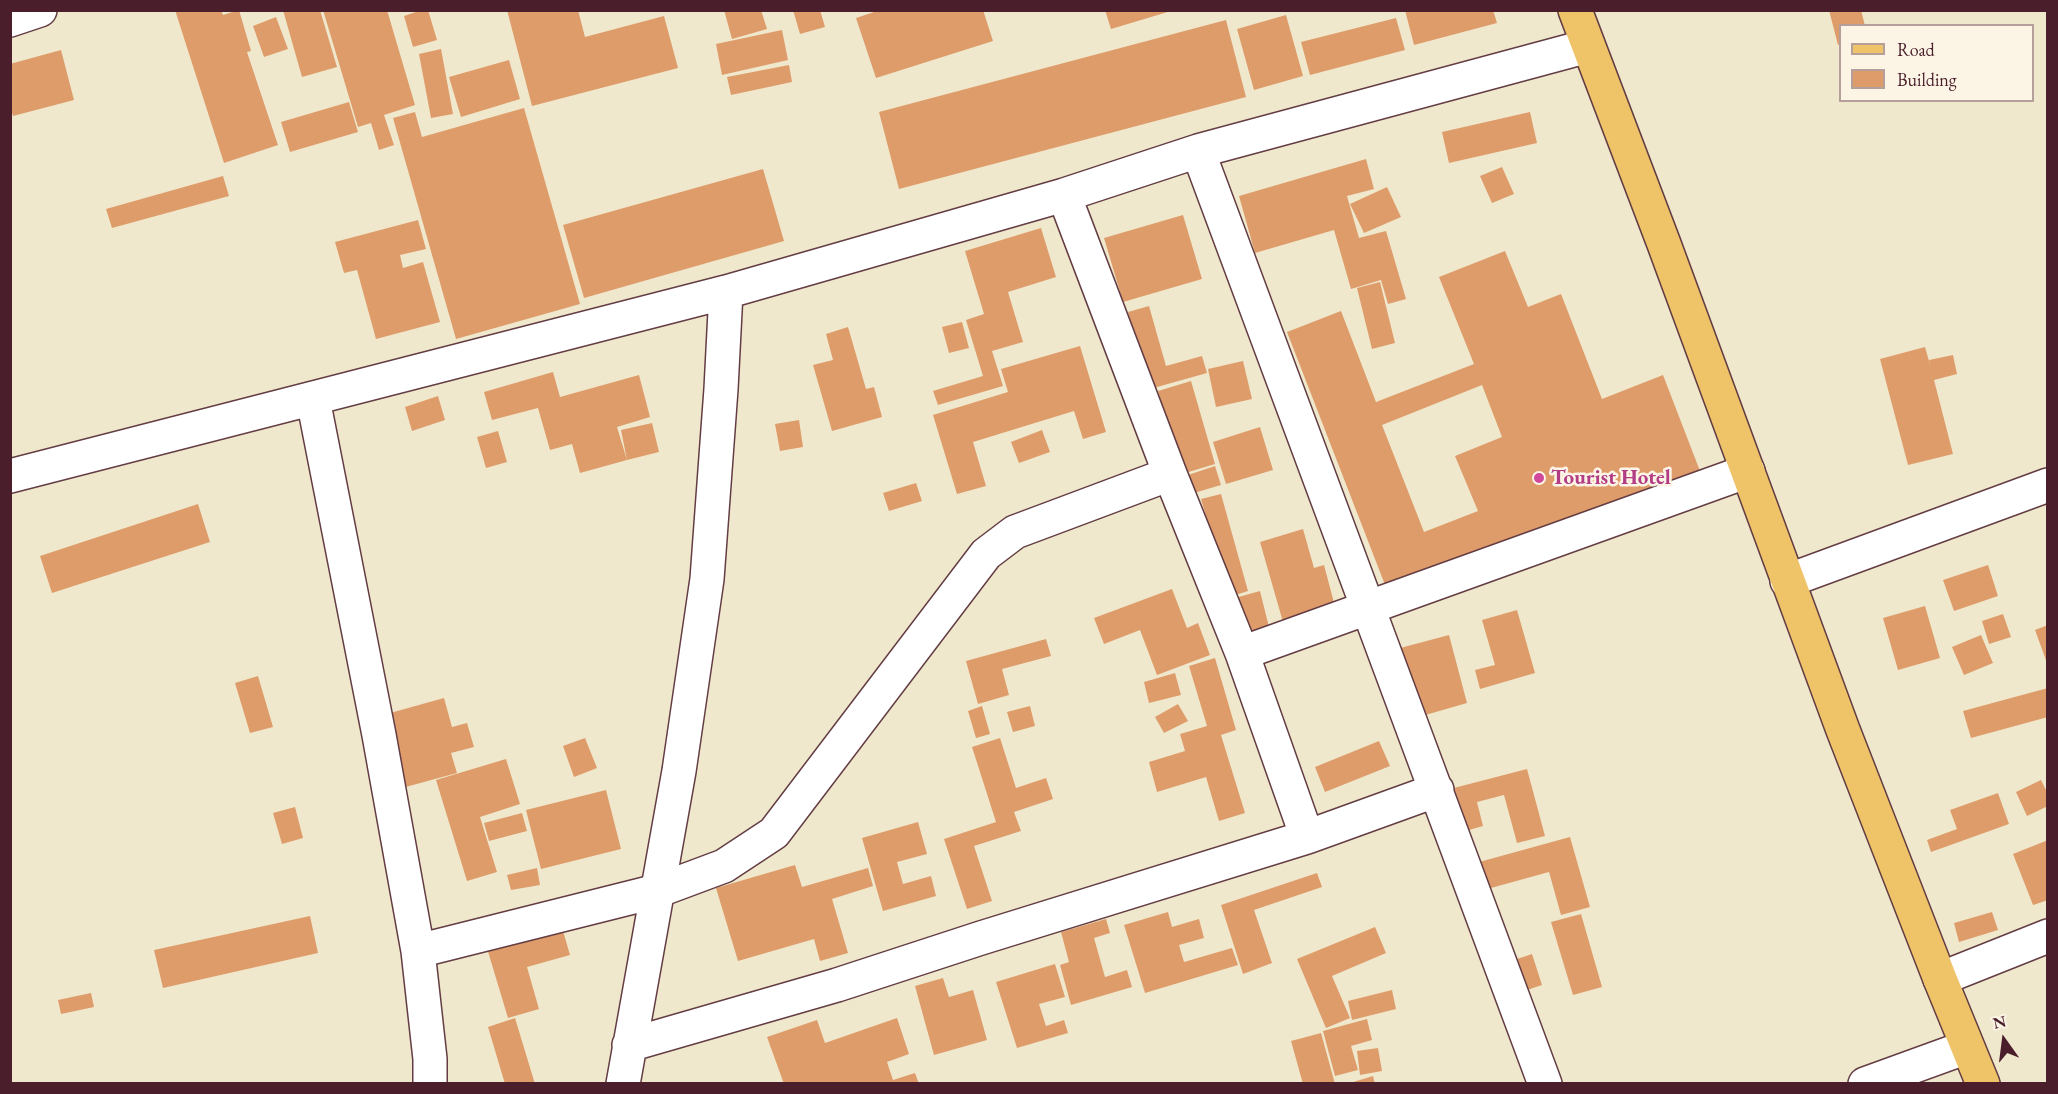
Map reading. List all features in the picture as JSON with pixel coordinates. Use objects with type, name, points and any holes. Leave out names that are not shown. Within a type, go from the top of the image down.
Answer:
[{"type":"main road","points":[[1575,10],[1664,244],[1787,580],[1940,979],[1983,1083]]},
{"type":"street","points":[[10,20],[40,10]]},
{"type":"street","points":[[10,476],[726,292],[1064,195],[1198,151],[1588,46]]},
{"type":"street","points":[[1198,151],[1370,607],[1545,1083]]},
{"type":"street","points":[[1064,195],[1170,474],[1242,653],[1307,837]]},
{"type":"street","points":[[623,1083],[679,771],[707,579],[726,292]]},
{"type":"street","points":[[314,399],[418,951],[430,1059],[430,1083]]},
{"type":"street","points":[[1242,653],[1748,471]]},
{"type":"street","points":[[418,951],[657,891],[724,866],[774,833],[986,554],[1015,532],[1170,474]]},
{"type":"street","points":[[1787,580],[2048,485]]},
{"type":"street","points":[[629,1045],[837,985],[1307,837],[1437,790]]},
{"type":"street","points":[[1940,979],[2048,936]]},
{"type":"street","points":[[1865,1083],[1967,1047]]},
{"type":"building","points":[[175,10],[221,10],[223,15],[239,10],[251,51],[247,52],[278,145],[224,163]]},
{"type":"building","points":[[283,10],[320,10],[337,67],[302,77]]},
{"type":"building","points":[[323,10],[387,10],[415,105],[384,115],[394,145],[379,150],[371,123],[358,127]]},
{"type":"building","points":[[428,10],[437,40],[413,47],[404,16]]},
{"type":"building","points":[[507,10],[578,10],[585,37],[664,16],[678,68],[532,106]]},
{"type":"building","points":[[724,10],[761,10],[767,29],[732,39]]},
{"type":"building","points":[[793,10],[820,10],[825,27],[800,34]]},
{"type":"building","points":[[880,10],[983,10],[993,41],[876,78],[856,18]]},
{"type":"building","points":[[1105,10],[1171,10],[1171,11],[1111,29]]},
{"type":"building","points":[[1405,10],[1493,10],[1497,23],[1414,45]]},
{"type":"building","points":[[1829,10],[1861,10],[1864,24],[1839,24],[1838,45]]},
{"type":"building","points":[[1286,15],[1303,76],[1254,90],[1237,29]]},
{"type":"building","points":[[276,17],[288,49],[264,57],[253,26]]},
{"type":"building","points":[[1396,18],[1405,50],[1310,75],[1301,42]]},
{"type":"building","points":[[1226,20],[1246,97],[899,189],[879,112]]},
{"type":"building","points":[[782,30],[788,60],[722,75],[716,44]]},
{"type":"building","points":[[441,49],[453,114],[431,118],[419,54]]},
{"type":"building","points":[[61,50],[74,100],[13,116],[10,106],[10,64]]},
{"type":"building","points":[[509,60],[520,99],[461,117],[449,77]]},
{"type":"building","points":[[789,65],[792,82],[731,95],[727,77]]},
{"type":"building","points":[[349,102],[358,132],[290,152],[281,122]]},
{"type":"building","points":[[524,108],[580,304],[456,339],[393,118],[415,112],[422,137]]},
{"type":"building","points":[[1530,112],[1537,143],[1449,163],[1442,132]]},
{"type":"building","points":[[1366,159],[1374,189],[1347,196],[1359,238],[1386,231],[1406,299],[1388,304],[1381,280],[1351,289],[1334,230],[1255,253],[1239,196]]},
{"type":"building","points":[[1502,167],[1514,194],[1492,203],[1480,176]]},
{"type":"building","points":[[763,169],[784,241],[584,298],[563,225]]},
{"type":"building","points":[[223,176],[229,196],[112,228],[106,209]]},
{"type":"building","points":[[1387,187],[1401,217],[1364,233],[1350,204]]},
{"type":"building","points":[[1183,215],[1202,279],[1123,302],[1104,238]]},
{"type":"building","points":[[418,220],[426,249],[400,255],[403,268],[423,262],[440,322],[376,339],[357,270],[344,273],[335,242]]},
{"type":"building","points":[[1041,228],[1056,277],[1008,292],[1023,342],[992,351],[1003,386],[938,405],[933,391],[983,376],[966,320],[984,314],[965,251]]},
{"type":"building","points":[[1505,251],[1528,307],[1561,294],[1602,399],[1663,375],[1700,471],[1387,590],[1287,332],[1341,311],[1376,402],[1474,364],[1439,277]],"holes":[[[1482,385],[1502,437],[1455,456],[1478,511],[1424,532],[1382,425]]]},
{"type":"building","points":[[1380,282],[1395,343],[1372,349],[1357,288]]},
{"type":"building","points":[[1149,306],[1166,366],[1202,356],[1207,373],[1150,389],[1128,312]]},
{"type":"building","points":[[962,322],[969,348],[949,353],[942,327]]},
{"type":"building","points":[[848,327],[866,389],[874,387],[882,417],[832,431],[813,365],[833,360],[826,334]]},
{"type":"building","points":[[1080,346],[1106,432],[1083,439],[1074,411],[973,442],[986,486],[957,494],[933,415],[1008,392],[1001,369]]},
{"type":"building","points":[[1925,347],[1931,368],[1929,360],[1953,355],[1957,374],[1934,380],[1953,454],[1908,465],[1880,359]]},
{"type":"building","points":[[1243,361],[1252,399],[1216,407],[1208,369]]},
{"type":"building","points":[[553,372],[560,397],[639,375],[650,417],[617,427],[627,460],[580,473],[572,444],[550,450],[538,408],[492,420],[484,392]]},
{"type":"building","points":[[1191,381],[1215,464],[1182,474],[1158,391]]},
{"type":"building","points":[[438,396],[445,420],[412,431],[405,407]]},
{"type":"building","points":[[799,420],[803,447],[780,451],[775,424]]},
{"type":"building","points":[[652,423],[659,452],[627,460],[621,430]]},
{"type":"building","points":[[1260,427],[1273,470],[1226,484],[1213,442]]},
{"type":"building","points":[[1042,430],[1050,452],[1019,463],[1011,442]]},
{"type":"building","points":[[498,431],[507,462],[486,468],[477,437]]},
{"type":"building","points":[[1215,466],[1221,485],[1194,493],[1188,475]]},
{"type":"building","points":[[916,483],[922,501],[889,511],[883,493]]},
{"type":"building","points":[[1221,494],[1248,591],[1229,597],[1201,499]]},
{"type":"building","points":[[198,504],[210,542],[52,593],[40,556]]},
{"type":"building","points":[[1303,529],[1314,568],[1324,565],[1337,614],[1285,629],[1260,542]]},
{"type":"building","points":[[1988,565],[1998,596],[1954,611],[1943,580]]},
{"type":"building","points":[[1172,589],[1187,628],[1198,623],[1210,655],[1157,675],[1140,630],[1104,644],[1094,618]]},
{"type":"building","points":[[1260,591],[1271,635],[1246,641],[1235,598]]},
{"type":"building","points":[[1925,606],[1940,658],[1898,670],[1883,618]]},
{"type":"building","points":[[1517,610],[1535,673],[1480,689],[1475,670],[1495,665],[1482,620]]},
{"type":"building","points":[[2003,614],[2011,637],[1989,644],[1982,621]]},
{"type":"building","points":[[2048,625],[2048,663],[2047,663],[2035,630]]},
{"type":"building","points":[[1449,635],[1467,703],[1408,720],[1389,651]]},
{"type":"building","points":[[1981,635],[1993,663],[1964,675],[1952,647]]},
{"type":"building","points":[[1046,639],[1051,656],[1002,669],[1009,695],[978,704],[966,661]]},
{"type":"building","points":[[1215,658],[1236,730],[1221,735],[1245,813],[1219,821],[1206,777],[1157,792],[1149,762],[1185,751],[1180,734],[1207,726],[1189,666]]},
{"type":"building","points":[[1175,673],[1181,695],[1149,703],[1144,682]]},
{"type":"building","points":[[258,676],[273,727],[250,733],[235,683]]},
{"type":"building","points":[[2048,688],[2048,717],[1971,738],[1963,711]]},
{"type":"building","points":[[444,698],[452,727],[467,723],[474,747],[451,753],[457,773],[402,788],[383,715]]},
{"type":"building","points":[[1178,704],[1188,721],[1164,733],[1155,717]]},
{"type":"building","points":[[982,706],[990,734],[976,738],[968,711]]},
{"type":"building","points":[[1030,706],[1035,726],[1013,732],[1007,712]]},
{"type":"building","points":[[585,738],[597,768],[574,777],[563,746]]},
{"type":"building","points":[[1000,738],[1016,788],[1046,778],[1053,799],[1014,812],[1021,831],[974,846],[992,901],[967,909],[944,839],[996,822],[972,747]]},
{"type":"building","points":[[1379,741],[1390,766],[1325,792],[1315,767]]},
{"type":"building","points":[[506,759],[520,804],[480,817],[497,872],[467,881],[436,780]]},
{"type":"building","points":[[1527,769],[1545,836],[1517,843],[1504,795],[1477,802],[1483,826],[1462,832],[1450,789]]},
{"type":"building","points":[[2041,780],[2048,794],[2048,806],[2027,816],[2016,792]]},
{"type":"building","points":[[606,790],[621,849],[541,869],[526,810]]},
{"type":"building","points":[[1998,793],[2009,824],[1931,852],[1927,840],[1957,829],[1950,810]]},
{"type":"building","points":[[295,807],[303,838],[282,844],[273,813]]},
{"type":"building","points":[[522,813],[527,831],[489,841],[484,823]]},
{"type":"building","points":[[918,822],[927,854],[897,862],[903,884],[931,876],[936,896],[883,911],[862,838]]},
{"type":"building","points":[[1570,837],[1590,907],[1561,915],[1549,872],[1480,891],[1472,864]]},
{"type":"building","points":[[2048,840],[2048,900],[2033,905],[2013,854]]},
{"type":"building","points":[[795,865],[802,887],[868,868],[873,886],[832,899],[848,953],[820,961],[814,939],[738,961],[716,888]]},
{"type":"building","points":[[537,868],[540,885],[511,890],[507,875]]},
{"type":"building","points":[[1317,873],[1322,887],[1254,910],[1272,963],[1243,974],[1221,905]]},
{"type":"building","points":[[1168,912],[1172,927],[1199,919],[1204,938],[1179,945],[1184,962],[1232,948],[1238,965],[1145,993],[1124,925]]},
{"type":"building","points":[[1992,912],[1998,930],[1959,942],[1954,923]]},
{"type":"building","points":[[1581,914],[1602,987],[1573,995],[1551,922]]},
{"type":"building","points":[[310,916],[318,953],[163,988],[154,950]]},
{"type":"building","points":[[1106,919],[1110,933],[1094,938],[1105,977],[1127,970],[1132,987],[1071,1005],[1060,965],[1069,962],[1061,932]]},
{"type":"building","points":[[561,924],[570,955],[527,967],[539,1009],[508,1018],[486,945]]},
{"type":"building","points":[[1375,927],[1386,953],[1332,976],[1350,1018],[1326,1028],[1297,959]]},
{"type":"building","points":[[1532,954],[1542,985],[1521,992],[1511,961]]},
{"type":"building","points":[[1055,964],[1065,997],[1039,1004],[1046,1026],[1064,1020],[1068,1033],[1017,1048],[996,982]]},
{"type":"building","points":[[943,978],[949,997],[973,990],[987,1040],[934,1055],[915,986]]},
{"type":"building","points":[[1392,990],[1396,1009],[1352,1020],[1348,1001]]},
{"type":"building","points":[[91,993],[94,1007],[61,1014],[58,1000]]},
{"type":"building","points":[[515,1018],[535,1084],[505,1084],[488,1027]]},
{"type":"building","points":[[897,1018],[909,1054],[887,1062],[893,1080],[915,1073],[919,1084],[784,1084],[767,1037],[817,1020],[825,1043]]},
{"type":"building","points":[[1367,1019],[1372,1040],[1351,1046],[1358,1070],[1335,1076],[1323,1031]]},
{"type":"building","points":[[1321,1033],[1335,1084],[1303,1084],[1291,1041]]},
{"type":"building","points":[[1378,1048],[1382,1071],[1360,1075],[1357,1051]]},
{"type":"building","points":[[1373,1076],[1375,1084],[1350,1084],[1350,1083]]},
{"type":"place","name":"Tourist Hotel","points":[[1539,478]]}]
